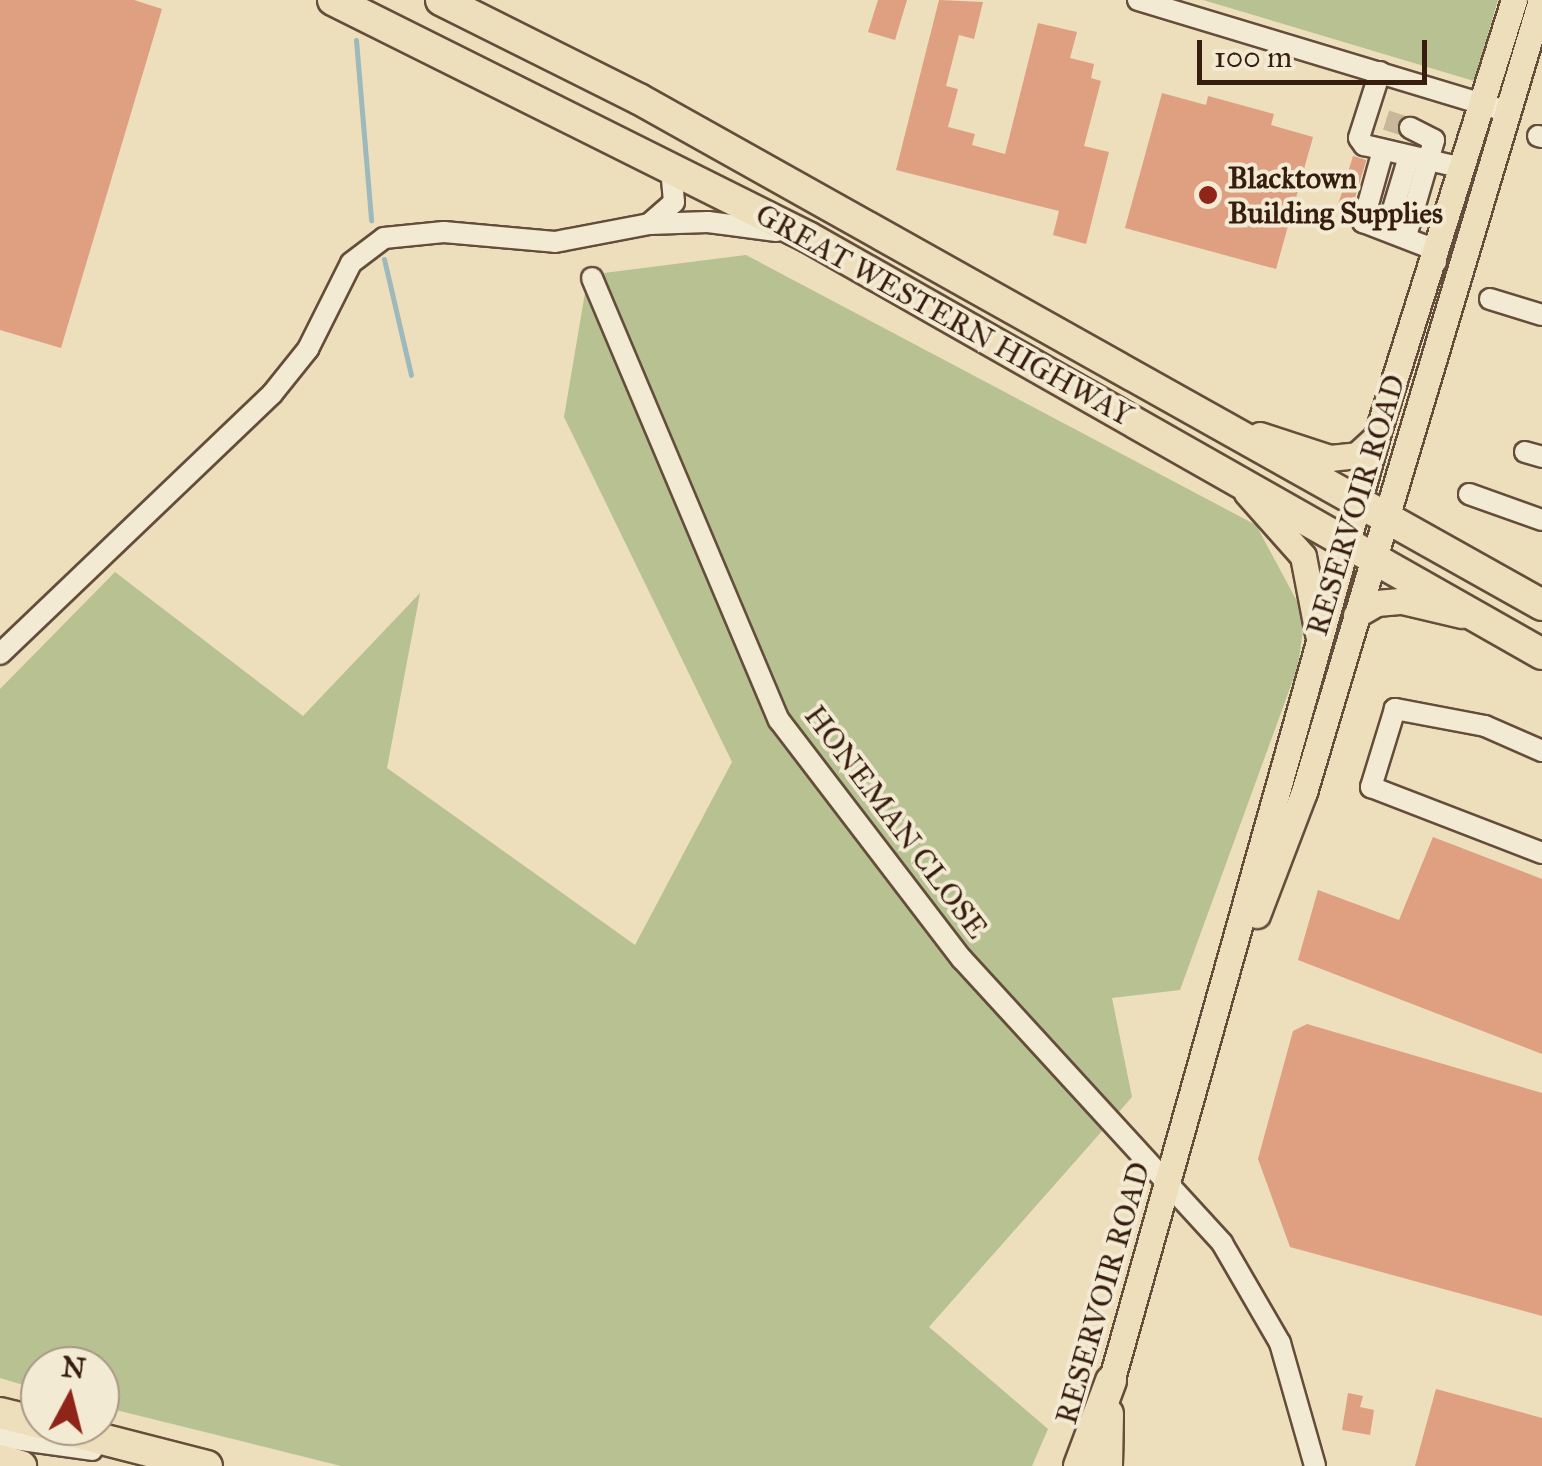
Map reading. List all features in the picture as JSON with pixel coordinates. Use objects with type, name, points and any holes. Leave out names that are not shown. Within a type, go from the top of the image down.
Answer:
[{"type":"highway","name":"GREAT WESTERN HIGHWAY","points":[[333,0],[808,237],[1542,654]]},
{"type":"highway","name":"GREAT WESTERN HIGHWAY","points":[[441,0],[639,98],[1542,605]]},
{"type":"highway","points":[[1079,1466],[1111,1381]]},
{"type":"highway","points":[[1107,1466],[1111,1381]]},
{"type":"highway","points":[[120,1444],[207,1466]]},
{"type":"highway","points":[[0,1460],[20,1466]]},
{"type":"main road","name":"RESERVOIR ROAD","points":[[1374,509],[1376,437],[1436,262],[1463,168],[1496,108],[1514,0]]},
{"type":"main road","name":"RESERVOIR ROAD","points":[[1090,1466],[1319,649],[1362,550],[1496,108],[1541,0]]},
{"type":"main road","points":[[1190,408],[1330,458],[1357,455],[1376,437]]},
{"type":"main road","points":[[1234,478],[1303,556],[1319,649]]},
{"type":"main road","name":"RESERVOIR ROAD","points":[[1216,1023],[1304,792],[1356,615],[1362,550]]},
{"type":"main road","points":[[1356,615],[1402,601],[1480,618]]},
{"type":"street","points":[[1138,0],[1496,108]]},
{"type":"street","points":[[1380,72],[1376,118],[1360,142],[1382,154],[1463,168]]},
{"type":"street","points":[[1397,232],[1418,163],[1433,136],[1410,128]]},
{"type":"street","points":[[1382,154],[1363,222],[1428,246],[1436,262]]},
{"type":"street","points":[[649,224],[674,202],[671,166]]},
{"type":"street","points":[[0,654],[272,394],[308,348],[351,263],[384,238],[428,231],[555,242],[649,224],[732,222],[808,237]]},
{"type":"street","name":"HONEMAN CLOSE","points":[[592,278],[779,720],[962,959],[1222,1243],[1266,1314],[1291,1370],[1315,1466]]},
{"type":"street","points":[[1490,299],[1542,316]]},
{"type":"street","points":[[1468,494],[1542,520]]},
{"type":"street","points":[[1542,751],[1485,726],[1395,710],[1371,787],[1542,853]]},
{"type":"street","points":[[0,1437],[187,1466]]},
{"type":"green space","points":[[1203,0],[1498,0],[1474,81]]},
{"type":"green space","points":[[746,255],[1256,525],[1305,616],[1298,666],[1180,990],[1112,998],[1132,1097],[929,1327],[1048,1429],[1032,1466],[341,1466],[120,1411],[120,1346],[20,1346],[20,1384],[0,1378],[0,689],[115,572],[303,716],[420,593],[387,768],[635,945],[732,762],[564,417],[588,275]]},
{"type":"building","points":[[0,0],[134,0],[162,9],[61,348],[0,330]]},
{"type":"building","points":[[878,0],[907,0],[895,40],[868,32]]},
{"type":"building","points":[[939,0],[983,2],[974,39],[959,35],[946,86],[958,89],[948,127],[975,134],[972,145],[1005,154],[1038,23],[1077,32],[1070,58],[1094,64],[1091,78],[1101,81],[1084,146],[1109,152],[1086,244],[1053,235],[1059,211],[896,170]]},
{"type":"building","points":[[1162,93],[1206,105],[1208,96],[1274,114],[1271,125],[1313,137],[1276,269],[1125,228]]},
{"type":"building","points":[[1353,156],[1366,160],[1352,208],[1338,204]]},
{"type":"building","points":[[1433,837],[1542,879],[1542,1054],[1298,960],[1318,890],[1399,920]]},
{"type":"building","points":[[1307,1024],[1542,1093],[1542,1316],[1290,1247],[1258,1159],[1293,1031]]},
{"type":"building","points":[[1436,1389],[1542,1418],[1542,1466],[1415,1466]]},
{"type":"building","points":[[1348,1393],[1363,1396],[1360,1407],[1374,1410],[1370,1435],[1342,1430]]},
{"type":"waterway","points":[[356,40],[371,220]]},
{"type":"waterway","points":[[384,259],[411,375]]},
{"type":"tunnel","points":[[1386,120],[1410,128]]},
{"type":"place","name":"Blacktown Building Supplies","points":[[1208,195]]}]
